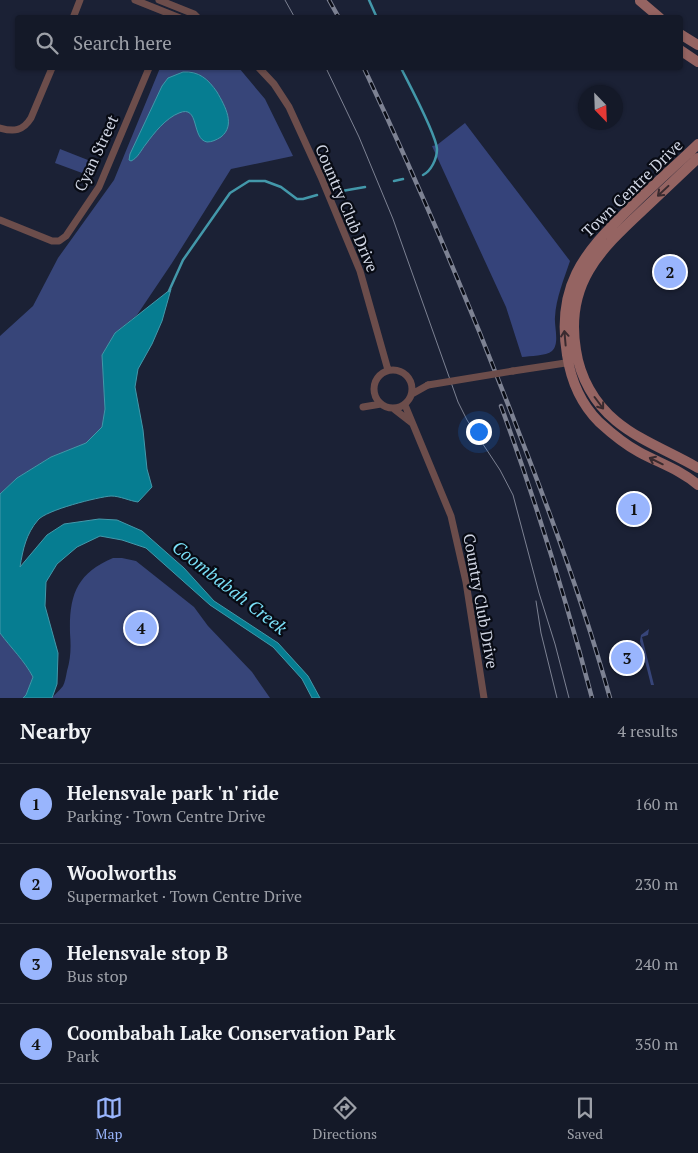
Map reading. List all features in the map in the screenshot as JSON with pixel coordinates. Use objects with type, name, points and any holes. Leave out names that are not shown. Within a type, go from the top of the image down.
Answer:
[{"type":"street","points":[[74,15],[80,0]]},
{"type":"street","points":[[159,0],[195,15]]},
{"type":"street","points":[[640,0],[650,15]]},
{"type":"street","points":[[640,0],[657,15]]},
{"type":"street","points":[[139,1],[168,15]]},
{"type":"street","points":[[683,36],[698,45]]},
{"type":"street","points":[[683,52],[698,62]]},
{"type":"street","points":[[0,128],[14,131],[26,125],[31,118],[51,70]]},
{"type":"street","name":"Cyan Street","points":[[0,220],[52,241],[59,241],[66,236],[99,187],[148,70]]},
{"type":"street","name":"Country Club Drive","points":[[261,70],[274,84],[289,108],[321,177],[360,271],[388,370]]},
{"type":"street","name":"Town Centre Drive","points":[[698,144],[605,232],[589,251],[578,268],[570,289],[565,312],[564,335],[573,362],[605,411],[640,438],[698,468]]},
{"type":"street","points":[[674,166],[680,166],[694,154],[698,156]]},
{"type":"street","name":"Town Centre Drive","points":[[698,156],[608,244],[593,262],[579,290],[575,309],[573,362],[575,388],[584,404],[599,422],[627,445],[686,476],[698,485]]},
{"type":"street","points":[[412,384],[428,385],[573,362]]},
{"type":"street","points":[[381,404],[375,396],[374,388],[376,380],[380,375],[388,370],[406,373],[412,384],[411,398],[405,405],[394,409]]},
{"type":"street","points":[[412,394],[428,385]]},
{"type":"street","name":"Country Club Drive","points":[[375,396],[363,407],[381,404],[394,409],[414,425]]},
{"type":"street","name":"Country Club Drive","points":[[405,405],[451,516],[466,582],[484,698]]},
{"type":"shaded area","points":[[159,70],[241,70],[265,99],[293,156],[231,169],[137,315],[115,333],[102,355],[105,409],[102,427],[86,443],[51,457],[17,478],[0,494],[0,336],[33,306],[58,258],[114,180]]},
{"type":"shaded area","points":[[183,72],[198,74],[210,83],[217,92],[228,115],[228,127],[225,132],[221,137],[212,141],[202,140],[190,113],[179,113],[169,118],[161,126],[136,158],[131,161],[129,160],[130,154],[162,86],[168,78]]},
{"type":"shaded area","points":[[465,123],[570,261],[557,303],[555,321],[556,344],[552,351],[546,354],[522,357],[506,307],[432,146],[437,145]]},
{"type":"shaded area","points":[[60,149],[98,164],[93,177],[55,163]]},
{"type":"shaded area","points":[[171,289],[162,321],[138,369],[135,387],[143,430],[147,469],[152,487],[138,502],[114,496],[104,497],[84,501],[43,516],[34,525],[28,536],[20,567],[47,535],[64,524],[99,519],[117,520],[142,531],[184,568],[214,601],[278,643],[308,676],[320,698],[312,698],[302,679],[273,647],[210,605],[146,548],[122,540],[100,536],[77,547],[57,564],[46,582],[45,606],[58,653],[57,684],[52,698],[23,698],[33,677],[0,633],[0,494],[17,478],[51,457],[86,443],[102,427],[105,409],[102,355],[115,333]]},
{"type":"shaded area","points":[[113,558],[136,561],[194,607],[208,626],[252,672],[270,698],[52,698],[65,681],[70,652],[71,607],[78,587],[83,578],[91,571]]},
{"type":"shaded area","points":[[649,629],[648,635],[642,637],[654,685],[651,685],[640,641],[641,635]]},
{"type":"shaded area","points":[[0,633],[33,677],[23,698],[0,698]]},
{"type":"waterway","points":[[369,0],[376,15]]},
{"type":"waterway","points":[[402,70],[427,121],[437,149],[433,164],[429,171],[423,175]]},
{"type":"waterway","points":[[394,181],[403,179]]},
{"type":"waterway","points":[[169,291],[183,260],[230,193],[249,181],[265,181],[281,187],[297,199],[317,195]]},
{"type":"waterway","points":[[342,191],[365,187]]},
{"type":"tram line","points":[[285,0],[293,15]]},
{"type":"tram line","points":[[327,70],[359,137],[393,219],[458,402],[467,420],[500,470],[513,495],[569,698]]},
{"type":"tram line","points":[[536,601],[541,633],[557,698]]},
{"type":"railway","points":[[329,0],[337,15]]},
{"type":"railway","points":[[365,70],[445,249],[483,340],[568,564],[610,698]]},
{"type":"railway","points":[[501,406],[550,551],[592,698]]},
{"type":"place","name":"Woolworths","points":[[670,272]]},
{"type":"place","name":"Helensvale park 'n' ride","points":[[634,509]]},
{"type":"place","name":"Coombabah Lake Conservation Park","points":[[141,628]]},
{"type":"place","name":"Helensvale stop B","points":[[627,658]]},
{"type":"water label","name":"Coombabah Creek","points":[[230,587]]}]
